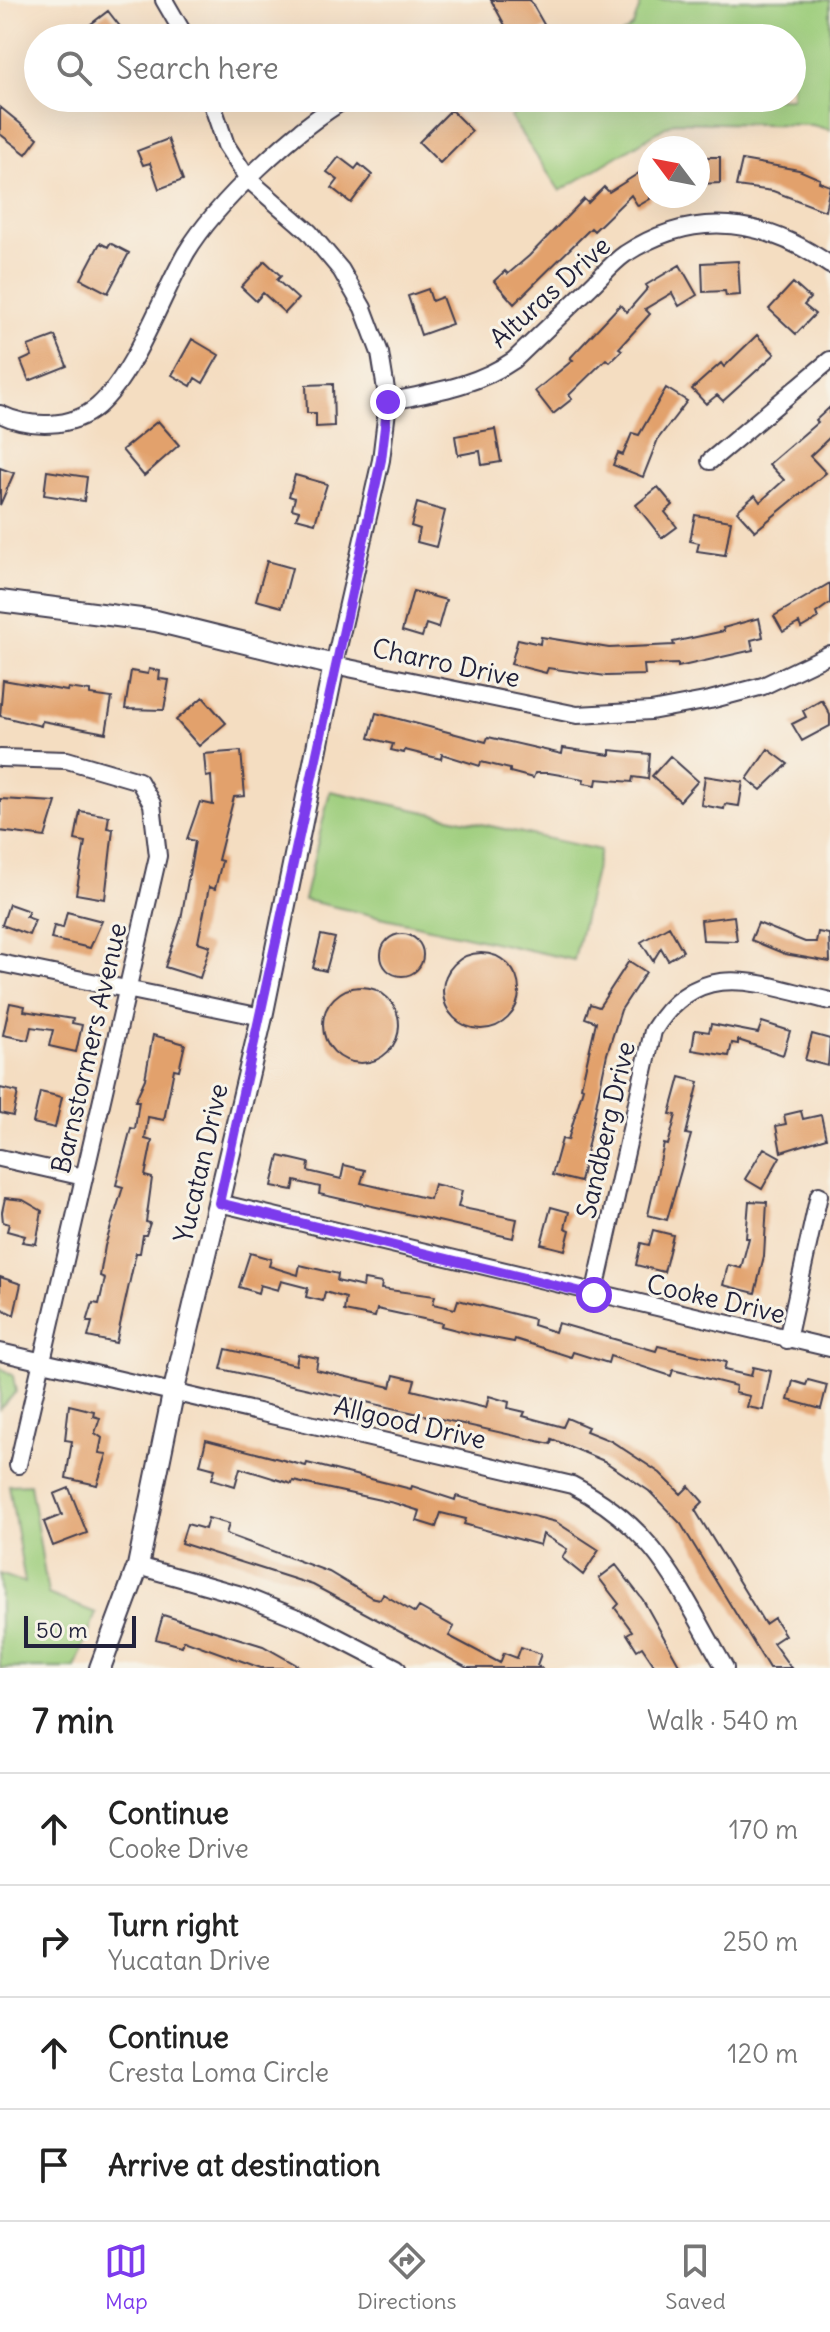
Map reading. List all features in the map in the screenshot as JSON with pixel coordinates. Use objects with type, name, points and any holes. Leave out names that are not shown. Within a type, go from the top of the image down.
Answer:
[{"type":"street","points":[[164,0],[178,24]]},
{"type":"street","points":[[215,112],[226,145],[248,179],[309,232],[341,270],[363,308],[380,353],[388,402],[381,460],[334,665]]},
{"type":"street","points":[[0,414],[13,421],[43,424],[71,422],[98,406],[127,367],[188,250],[248,179],[323,112]]},
{"type":"street","name":"Alturas Drive","points":[[388,402],[468,385],[494,374],[514,360],[623,255],[651,239],[684,228],[750,226],[783,236],[830,265]]},
{"type":"street","points":[[710,461],[830,360]]},
{"type":"street","name":"Charro Drive","points":[[0,601],[156,621],[334,665],[577,715],[651,711],[710,700],[763,686],[830,654]]},
{"type":"street","name":"Yucatan Drive","points":[[100,1668],[138,1566],[173,1394],[262,1017],[334,665]]},
{"type":"street","name":"Barnstormers Avenue","points":[[0,758],[67,760],[139,781],[152,804],[158,856],[18,1465]]},
{"type":"street","points":[[0,963],[262,1017]]},
{"type":"street","name":"Sandberg Drive","points":[[594,1295],[653,1031],[667,1009],[684,994],[705,983],[730,978],[830,1001]]},
{"type":"street","points":[[0,1158],[84,1177]]},
{"type":"street","points":[[787,1340],[819,1195]]},
{"type":"street","name":"Cooke Drive","points":[[219,1203],[594,1295],[830,1348]]},
{"type":"street","name":"Allgood Drive","points":[[0,1352],[572,1485],[604,1501],[632,1523],[656,1550],[725,1668]]},
{"type":"street","points":[[138,1566],[241,1595],[312,1624],[397,1668]]},
{"type":"green space","points":[[642,0],[830,0],[830,130],[812,125],[674,122],[651,136],[638,136],[638,144],[560,191],[510,117],[517,112],[806,112],[806,24],[634,24]]},
{"type":"green space","points":[[330,791],[600,850],[574,960],[304,900]]},
{"type":"green space","points":[[0,1367],[13,1376],[16,1392],[0,1409]]},
{"type":"green space","points":[[30,1484],[48,1594],[96,1613],[75,1668],[0,1668],[0,1574],[25,1583],[9,1485]]},
{"type":"building","points":[[491,0],[530,0],[544,24],[504,24]]},
{"type":"building","points":[[108,11],[118,24],[91,24]]},
{"type":"building","points":[[0,107],[38,138],[26,154],[0,134]]},
{"type":"building","points":[[449,112],[453,112],[472,131],[440,163],[419,142]]},
{"type":"building","points":[[168,139],[183,180],[159,189],[150,163],[143,165],[137,151]]},
{"type":"building","points":[[339,157],[355,169],[359,164],[372,175],[351,203],[332,188],[338,180],[327,172]]},
{"type":"building","points":[[710,157],[720,157],[720,183],[710,183]]},
{"type":"building","points":[[742,160],[799,170],[820,179],[819,182],[830,186],[825,211],[773,191],[736,186]]},
{"type":"building","points":[[638,174],[638,206],[631,195],[594,231],[591,228],[514,304],[494,281],[505,271],[508,274],[529,256],[584,199],[588,203],[604,187],[609,192]]},
{"type":"building","points":[[100,243],[108,247],[110,243],[129,253],[108,293],[81,279]]},
{"type":"building","points":[[265,261],[281,276],[277,280],[298,299],[285,313],[263,293],[256,301],[241,287]]},
{"type":"building","points":[[738,261],[740,295],[726,296],[725,291],[703,292],[702,263]]},
{"type":"building","points":[[680,265],[697,295],[679,306],[672,293],[645,309],[650,314],[619,348],[622,350],[610,362],[606,359],[569,395],[572,399],[553,414],[535,391],[573,360],[570,358],[620,305],[627,312],[648,288],[646,285]]},
{"type":"building","points":[[793,283],[810,298],[804,305],[815,314],[796,334],[769,309]]},
{"type":"building","points":[[428,289],[432,301],[442,297],[452,324],[421,335],[408,296]]},
{"type":"building","points":[[757,335],[775,354],[723,401],[717,395],[706,404],[692,389],[721,363],[724,367]]},
{"type":"building","points":[[55,336],[67,366],[29,381],[21,361],[32,356],[28,346]]},
{"type":"building","points":[[192,339],[219,355],[203,383],[195,378],[191,386],[172,375]]},
{"type":"building","points":[[333,384],[334,426],[316,427],[316,413],[307,413],[306,385]]},
{"type":"building","points":[[666,388],[687,401],[658,439],[643,477],[613,465],[618,453],[623,455],[632,433],[639,435]]},
{"type":"building","points":[[830,407],[830,437],[810,456],[826,473],[755,531],[737,511],[755,495],[760,502],[784,480],[769,464],[818,422],[816,420]]},
{"type":"building","points":[[158,421],[179,445],[144,476],[122,450]]},
{"type":"building","points":[[495,429],[501,462],[482,465],[480,451],[458,455],[455,436]]},
{"type":"building","points":[[0,468],[14,473],[0,505]]},
{"type":"building","points":[[47,471],[87,477],[84,501],[44,495]]},
{"type":"building","points":[[295,475],[327,484],[315,523],[296,518],[299,511],[292,509],[295,498],[289,496]]},
{"type":"building","points":[[658,487],[673,505],[665,512],[677,527],[662,538],[636,505]]},
{"type":"building","points":[[417,503],[445,511],[436,547],[417,542],[420,529],[411,526]]},
{"type":"building","points":[[695,515],[731,521],[725,555],[697,551],[699,543],[690,541]]},
{"type":"building","points":[[267,561],[292,568],[282,607],[256,600]]},
{"type":"building","points":[[830,583],[830,603],[816,613],[818,618],[801,628],[799,623],[783,632],[774,616]]},
{"type":"building","points":[[413,591],[446,600],[438,628],[426,624],[422,637],[402,631]]},
{"type":"building","points":[[759,618],[763,637],[751,640],[753,650],[678,667],[678,664],[644,665],[645,675],[606,676],[548,668],[546,673],[511,664],[518,639],[540,644],[541,637],[609,648],[674,645],[673,642],[724,631],[723,628]]},
{"type":"building","points":[[149,669],[160,671],[159,679],[169,680],[164,710],[125,709],[131,671],[148,674]]},
{"type":"building","points":[[3,680],[67,691],[68,688],[90,691],[90,695],[112,698],[106,733],[42,721],[41,726],[0,716]]},
{"type":"building","points":[[203,697],[226,723],[199,746],[176,720]]},
{"type":"building","points":[[822,700],[830,715],[830,726],[802,741],[792,724],[806,717],[803,711]]},
{"type":"building","points":[[376,713],[486,742],[488,737],[562,754],[563,748],[610,755],[610,750],[650,754],[648,779],[633,777],[632,782],[597,779],[596,785],[583,783],[584,779],[549,773],[535,773],[533,778],[510,772],[510,769],[481,762],[480,766],[442,754],[441,759],[405,750],[404,753],[391,750],[393,744],[369,738]]},
{"type":"building","points":[[768,749],[788,764],[761,790],[747,779]]},
{"type":"building","points":[[241,751],[245,796],[234,797],[218,860],[222,861],[215,889],[209,887],[198,942],[210,946],[200,978],[165,967],[181,919],[195,841],[187,839],[200,802],[213,805],[211,776],[206,777],[204,754]]},
{"type":"building","points":[[670,756],[698,781],[680,801],[652,776]]},
{"type":"building","points":[[705,776],[743,782],[739,806],[725,804],[724,809],[701,805]]},
{"type":"building","points":[[0,799],[56,802],[45,837],[0,831]]},
{"type":"building","points":[[80,811],[109,816],[107,828],[113,829],[105,899],[76,894],[85,842],[75,840]]},
{"type":"building","points":[[9,904],[29,911],[26,917],[35,920],[29,935],[2,925]]},
{"type":"building","points":[[67,912],[102,921],[90,948],[51,939],[54,926],[63,928]]},
{"type":"building","points":[[734,916],[737,941],[703,940],[701,920]]},
{"type":"building","points":[[758,923],[805,942],[816,942],[818,932],[829,934],[830,962],[785,954],[751,940]]},
{"type":"building","points":[[669,926],[683,951],[668,960],[661,948],[653,961],[641,942]]},
{"type":"building","points":[[402,934],[417,940],[423,955],[417,970],[402,976],[387,970],[381,955],[387,940]]},
{"type":"building","points":[[321,935],[335,938],[326,971],[313,968]]},
{"type":"building","points":[[481,953],[495,956],[508,964],[516,977],[519,991],[516,1005],[508,1018],[495,1026],[481,1029],[467,1026],[454,1018],[446,1005],[443,991],[446,977],[454,964],[467,956]]},
{"type":"building","points":[[629,961],[646,972],[621,1010],[607,1054],[580,1182],[552,1175],[562,1139],[568,1140],[583,1088],[596,1022],[585,1018],[590,1004],[599,1007]]},
{"type":"building","points":[[361,987],[375,990],[388,998],[396,1011],[399,1025],[396,1039],[388,1052],[375,1060],[361,1063],[347,1060],[334,1052],[326,1039],[323,1025],[326,1011],[334,998],[347,990]]},
{"type":"building","points":[[10,1003],[25,1006],[24,1011],[73,1019],[72,1023],[82,1025],[76,1052],[49,1046],[53,1030],[31,1027],[28,1040],[3,1035]]},
{"type":"building","points":[[762,1022],[790,1031],[783,1055],[738,1040],[738,1044],[732,1043],[729,1056],[692,1050],[695,1030],[709,1032],[711,1024],[758,1033]]},
{"type":"building","points":[[812,1034],[830,1039],[828,1066],[805,1060]]},
{"type":"building","points":[[153,1035],[185,1044],[179,1070],[174,1069],[164,1120],[148,1117],[145,1139],[152,1141],[145,1176],[152,1178],[146,1222],[150,1223],[146,1235],[143,1235],[140,1253],[136,1253],[116,1343],[88,1337],[92,1322],[87,1322],[93,1303],[99,1304],[105,1278],[100,1276],[105,1246],[123,1187],[116,1185],[131,1128],[135,1129],[139,1101],[135,1101],[145,1079]]},
{"type":"building","points":[[680,1077],[699,1082],[686,1134],[691,1135],[667,1220],[648,1215],[664,1144],[668,1145],[676,1115],[670,1114]]},
{"type":"building","points":[[0,1088],[18,1092],[13,1116],[0,1113]]},
{"type":"building","points":[[40,1092],[62,1097],[55,1128],[33,1123]]},
{"type":"building","points":[[801,1111],[803,1119],[821,1115],[826,1138],[781,1152],[776,1126],[786,1124],[784,1115]]},
{"type":"building","points":[[764,1148],[780,1157],[762,1189],[745,1179]]},
{"type":"building","points":[[279,1156],[309,1163],[308,1171],[341,1179],[344,1165],[365,1170],[361,1183],[430,1199],[434,1184],[462,1191],[458,1207],[517,1219],[513,1238],[319,1194],[320,1187],[295,1181],[293,1190],[272,1186]]},
{"type":"building","points":[[5,1198],[23,1200],[42,1211],[36,1244],[22,1242],[25,1236],[7,1231],[9,1224],[3,1222],[2,1212]]},
{"type":"building","points":[[749,1201],[767,1202],[764,1256],[755,1293],[723,1285],[728,1265],[741,1268],[749,1238],[746,1238]]},
{"type":"building","points":[[551,1207],[569,1212],[565,1228],[570,1230],[565,1250],[541,1244]]},
{"type":"building","points":[[653,1230],[673,1235],[664,1272],[636,1265],[641,1243],[649,1245]]},
{"type":"building","points":[[250,1253],[271,1259],[269,1266],[298,1275],[300,1265],[338,1274],[337,1281],[363,1287],[364,1280],[382,1283],[381,1289],[435,1296],[433,1304],[455,1309],[458,1300],[534,1319],[533,1325],[555,1332],[558,1323],[656,1351],[658,1346],[726,1362],[724,1370],[751,1376],[753,1367],[771,1371],[763,1410],[747,1407],[750,1396],[735,1393],[736,1386],[673,1370],[671,1376],[610,1356],[608,1363],[573,1352],[571,1357],[515,1339],[514,1342],[472,1334],[441,1326],[442,1323],[377,1309],[375,1317],[344,1311],[346,1298],[325,1292],[323,1301],[306,1297],[308,1288],[281,1281],[278,1290],[260,1285],[258,1293],[239,1287]]},
{"type":"building","points":[[0,1277],[21,1284],[14,1315],[0,1308]]},
{"type":"building","points":[[226,1349],[296,1365],[298,1354],[318,1358],[316,1370],[391,1387],[394,1375],[415,1380],[412,1390],[486,1408],[489,1396],[509,1402],[508,1408],[525,1412],[523,1416],[563,1427],[567,1418],[588,1427],[586,1431],[611,1441],[660,1473],[681,1494],[689,1486],[703,1502],[695,1510],[765,1624],[774,1618],[785,1635],[773,1643],[791,1668],[769,1668],[681,1524],[649,1491],[604,1461],[552,1439],[551,1444],[221,1369]]},
{"type":"building","points":[[808,1380],[827,1385],[821,1409],[788,1400],[793,1381],[806,1385]]},
{"type":"building","points":[[69,1405],[94,1411],[93,1416],[100,1418],[95,1433],[102,1438],[99,1453],[107,1454],[97,1485],[66,1478],[72,1441],[65,1440]]},
{"type":"building","points":[[206,1440],[306,1466],[307,1463],[411,1489],[412,1486],[455,1500],[456,1496],[556,1522],[599,1550],[583,1575],[562,1558],[567,1549],[543,1534],[540,1545],[464,1524],[466,1519],[441,1513],[436,1527],[417,1521],[420,1511],[394,1503],[293,1481],[292,1484],[240,1468],[235,1486],[212,1479],[215,1469],[200,1465]]},
{"type":"building","points":[[69,1488],[87,1533],[53,1546],[44,1522],[62,1515],[54,1494]]},
{"type":"building","points":[[208,1518],[229,1524],[226,1534],[329,1572],[371,1597],[380,1599],[383,1594],[415,1613],[419,1607],[454,1627],[449,1636],[500,1663],[504,1653],[517,1658],[521,1647],[541,1654],[537,1665],[541,1668],[467,1668],[313,1585],[181,1543],[187,1524],[205,1529]]},
{"type":"building","points":[[616,1565],[643,1600],[681,1668],[656,1668],[642,1647],[637,1650],[627,1634],[632,1631],[615,1608],[619,1604],[599,1578]]},
{"type":"building","points":[[163,1615],[263,1646],[302,1668],[261,1668],[184,1640],[182,1646],[156,1639]]},
{"type":"route","points":[[388,402],[381,460],[219,1203],[594,1295]]}]
